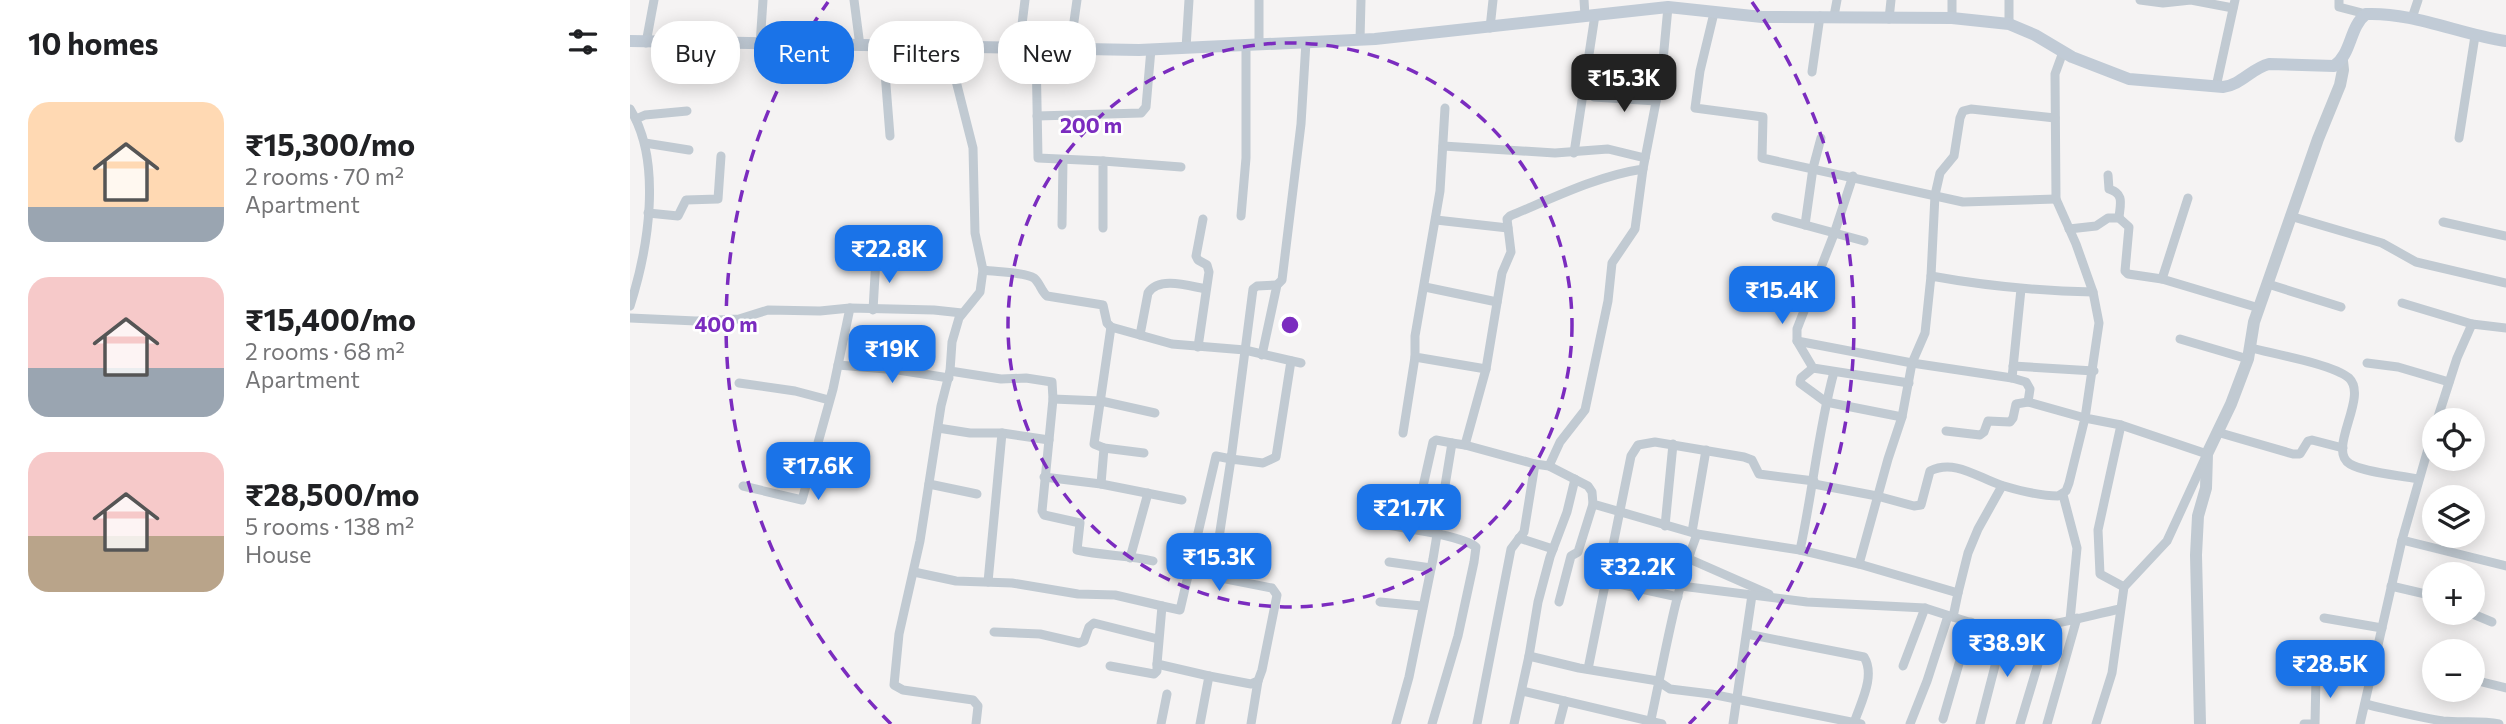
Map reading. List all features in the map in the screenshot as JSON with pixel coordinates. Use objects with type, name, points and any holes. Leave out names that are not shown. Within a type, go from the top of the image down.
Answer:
[{"type":"main road","points":[[1096,50],[1360,40],[1668,7],[1762,17],[1952,18],[2009,24],[2035,35],[2063,52],[2129,79],[2216,87],[2230,86],[2261,66],[2278,64],[2326,67],[2342,61],[2358,21],[2365,14],[2412,18],[2474,36],[2506,41]]},
{"type":"main road","points":[[630,41],[754,45]]},
{"type":"main road","points":[[854,46],[868,46]]},
{"type":"street","points":[[646,43],[654,0]]},
{"type":"street","points":[[762,21],[763,0]]},
{"type":"street","points":[[854,0],[860,46]]},
{"type":"street","points":[[1022,21],[1025,0]]},
{"type":"street","points":[[1074,21],[1077,0]]},
{"type":"street","points":[[1186,48],[1189,0]]},
{"type":"street","points":[[1241,216],[1246,183],[1253,45],[1259,0]]},
{"type":"street","points":[[1360,40],[1361,0]]},
{"type":"street","points":[[1490,27],[1493,0]]},
{"type":"street","points":[[1574,153],[1590,16],[1584,0]]},
{"type":"street","points":[[1834,16],[1837,0]]},
{"type":"street","points":[[1889,19],[1891,0]]},
{"type":"street","points":[[1952,0],[1952,18]]},
{"type":"street","points":[[2009,0],[2009,24]]},
{"type":"street","points":[[2140,0],[2163,4],[2191,0],[2234,4],[2216,87]]},
{"type":"street","points":[[2339,0],[2339,7],[2365,14]]},
{"type":"street","points":[[2412,18],[2417,0]]},
{"type":"street","points":[[1549,466],[1560,442],[1585,410],[1608,300],[1612,263],[1635,229],[1643,169],[1662,71],[1668,7]]},
{"type":"street","points":[[1714,13],[1700,71],[1695,108],[1763,117],[1762,158],[1963,202],[2056,200]]},
{"type":"street","points":[[1812,72],[1820,16]]},
{"type":"street","points":[[2459,138],[2474,36]]},
{"type":"street","points":[[1262,355],[1277,285],[1282,280],[1288,244],[1301,124],[1306,42]]},
{"type":"street","points":[[1037,116],[1141,113],[1146,107],[1151,49]]},
{"type":"street","points":[[2047,724],[2074,619],[2077,548],[2063,495],[2069,482],[2085,418],[2099,324],[2093,292],[2056,200],[2055,74],[2063,52]]},
{"type":"street","points":[[2096,724],[2112,673],[2124,587],[2167,541],[2250,354],[2254,322],[2290,216],[2340,85],[2342,61]]},
{"type":"street","points":[[886,84],[890,136]]},
{"type":"street","points":[[957,84],[973,148],[975,233],[983,270],[980,292],[962,313],[952,342],[949,374],[914,572],[899,634],[894,685],[903,690],[973,700],[978,706],[976,724]]},
{"type":"street","points":[[1037,84],[1038,158],[1181,167]]},
{"type":"street","points":[[1594,97],[1656,101]]},
{"type":"street","points":[[1403,433],[1415,357],[1415,336],[1436,220],[1445,108]]},
{"type":"street","points":[[1859,564],[1902,417],[1912,363],[1925,333],[1931,276],[1934,195],[1940,173],[1954,156],[1963,111],[1972,109],[2055,118]]},
{"type":"street","points":[[630,306],[642,271],[648,213],[645,143],[632,115],[687,111]]},
{"type":"street","points":[[1805,225],[1813,168],[1821,138]]},
{"type":"street","points":[[645,143],[690,150]]},
{"type":"street","points":[[1443,146],[1574,153],[1608,149],[1645,158]]},
{"type":"street","points":[[648,213],[678,216],[686,200],[718,199],[721,156]]},
{"type":"street","points":[[1062,225],[1063,160]]},
{"type":"street","points":[[1103,161],[1103,228]]},
{"type":"street","points":[[1465,445],[1486,369],[1502,273],[1511,252],[1507,219],[1621,172],[1643,169]]},
{"type":"street","points":[[2108,175],[2109,189],[2120,195],[2119,218]]},
{"type":"street","points":[[1853,176],[1834,234],[1799,317],[1797,341],[1814,368],[1909,383]]},
{"type":"street","points":[[2162,279],[2188,198]]},
{"type":"street","points":[[2290,216],[2382,243],[2416,262],[2506,283]]},
{"type":"street","points":[[1776,217],[1864,241]]},
{"type":"street","points":[[2069,229],[2096,226],[2108,218],[2119,218],[2129,227],[2125,271],[2129,274],[2162,279],[2259,308]]},
{"type":"street","points":[[1198,347],[1209,268],[1196,256],[1203,219]]},
{"type":"street","points":[[1436,220],[1508,228]]},
{"type":"street","points":[[2443,222],[2506,236]]},
{"type":"street","points":[[873,310],[876,258]]},
{"type":"street","points":[[914,572],[956,581],[1012,583],[1078,594],[1115,595],[1180,610],[1216,456],[1263,464],[1276,457],[1296,362],[1245,350],[1172,344],[1111,327],[1107,323],[1103,305],[1047,296],[1029,276],[983,270]]},
{"type":"street","points":[[1931,276],[1989,286],[2093,292]]},
{"type":"street","points":[[1140,335],[1151,288],[1157,284],[1171,284],[1206,289]]},
{"type":"street","points":[[2268,284],[2341,307]]},
{"type":"street","points":[[1251,724],[1258,681],[1277,602],[1276,590],[1216,577],[1214,573],[1253,289],[1257,286],[1277,285]]},
{"type":"street","points":[[1425,287],[1497,302]]},
{"type":"street","points":[[2012,378],[2021,289]]},
{"type":"street","points":[[2402,303],[2472,324],[2506,328]]},
{"type":"street","points":[[630,318],[696,321],[739,319],[768,310],[820,311],[850,308],[962,313]]},
{"type":"street","points":[[743,486],[802,500],[838,365],[850,308]]},
{"type":"street","points":[[2441,408],[2472,324]]},
{"type":"street","points":[[1111,327],[1094,444],[1104,448],[1144,453]]},
{"type":"street","points":[[2180,339],[2322,366],[2349,379],[2354,386],[2355,396],[2343,448],[2343,457],[2347,463],[2418,479]]},
{"type":"street","points":[[1797,341],[1912,363],[2012,378],[2026,382],[2030,389],[2028,402]]},
{"type":"street","points":[[1415,357],[1486,369]]},
{"type":"street","points":[[2367,363],[2398,367],[2449,382]]},
{"type":"street","points":[[838,365],[1001,379],[1049,380],[1054,384],[1042,510],[1047,516],[1080,523],[1077,550],[1130,558],[1134,556],[1153,561]]},
{"type":"street","points":[[2013,366],[2094,371]]},
{"type":"street","points":[[1814,368],[1800,383],[1826,402],[1902,417]]},
{"type":"street","points":[[1800,550],[1814,483],[1826,402],[1834,372]]},
{"type":"street","points":[[739,383],[795,391],[829,400]]},
{"type":"street","points":[[1053,399],[1101,401],[1155,413]]},
{"type":"street","points":[[1946,431],[1980,435],[1988,421],[2010,422],[2016,404],[2028,402],[2121,425],[2207,454]]},
{"type":"street","points":[[2121,425],[2098,530],[2100,575],[2124,587]]},
{"type":"street","points":[[938,428],[1049,440]]},
{"type":"street","points":[[2217,432],[2294,454],[2300,454],[2308,441],[2312,440],[2343,448]]},
{"type":"street","points":[[988,582],[1002,433]]},
{"type":"street","points":[[1440,516],[1422,512],[1419,504],[1433,442],[1436,440],[1549,466],[1591,489],[1593,504],[1578,552],[1571,556],[1559,602]]},
{"type":"street","points":[[1396,724],[1409,677],[1431,568],[1452,443]]},
{"type":"street","points":[[1588,669],[1633,451],[1643,443],[1673,444],[1750,459],[1759,474],[1877,496],[1914,506],[1921,505],[1930,471],[1937,467],[1971,471],[2002,486],[2046,496],[2063,495]]},
{"type":"street","points":[[1665,526],[1673,444]]},
{"type":"street","points":[[1101,484],[1104,448]]},
{"type":"street","points":[[1650,723],[1695,533],[1706,450]]},
{"type":"street","points":[[2200,724],[2196,555],[2198,516],[2206,488],[2207,454]]},
{"type":"street","points":[[1477,724],[1511,549],[1524,532],[1535,464]]},
{"type":"street","points":[[2360,724],[2402,540],[2422,466]]},
{"type":"street","points":[[1044,477],[1101,484],[1182,500]]},
{"type":"street","points":[[1514,724],[1530,656],[1538,602],[1575,479]]},
{"type":"street","points":[[929,484],[977,494]]},
{"type":"street","points":[[1910,724],[1951,616],[1968,553],[2002,486]]},
{"type":"street","points":[[1130,558],[1148,493]]},
{"type":"street","points":[[1593,504],[1695,533],[1800,550],[1859,564],[1958,593]]},
{"type":"street","points":[[1387,525],[1437,534],[1471,543],[1476,547],[1458,636],[1432,724]]},
{"type":"street","points":[[1519,538],[1553,549]]},
{"type":"street","points":[[2402,540],[2506,566]]},
{"type":"street","points":[[1193,557],[1215,564]]},
{"type":"street","points":[[1688,558],[1776,597]]},
{"type":"street","points":[[1389,562],[1431,568]]},
{"type":"street","points":[[1605,580],[1678,597]]},
{"type":"street","points":[[1681,586],[1807,602],[1925,608],[1986,627],[2050,624],[2120,608]]},
{"type":"street","points":[[2391,586],[2422,593]]},
{"type":"street","points":[[1733,724],[1752,595]]},
{"type":"street","points":[[1380,602],[1422,606]]},
{"type":"street","points":[[1110,666],[1154,674],[1157,671],[1162,606]]},
{"type":"street","points":[[1903,666],[1925,608]]},
{"type":"street","points":[[2324,618],[2382,628]]},
{"type":"street","points":[[2485,619],[2492,622]]},
{"type":"street","points":[[1943,719],[1971,622]]},
{"type":"street","points":[[994,632],[1040,634],[1079,643],[1084,641],[1089,627],[1094,623],[1158,639]]},
{"type":"street","points":[[2020,724],[2050,624]]},
{"type":"street","points":[[1980,724],[2005,627]]},
{"type":"street","points":[[1530,656],[1658,681],[1670,688],[1737,698],[1857,723],[1868,680],[1867,661],[1864,657],[1747,634]]},
{"type":"street","points":[[1157,664],[1209,677],[1251,684],[1258,681]]},
{"type":"street","points":[[1200,724],[1209,677]]},
{"type":"street","points":[[2304,724],[2314,724],[2315,677]]},
{"type":"street","points":[[2485,683],[2506,688]]},
{"type":"street","points":[[1522,691],[1662,724]]},
{"type":"street","points":[[1161,724],[1167,694]]},
{"type":"street","points":[[1559,724],[1565,701]]},
{"type":"street","points":[[2365,704],[2440,720],[2499,724]]},
{"type":"street","points":[[1805,724],[1808,713]]}]
